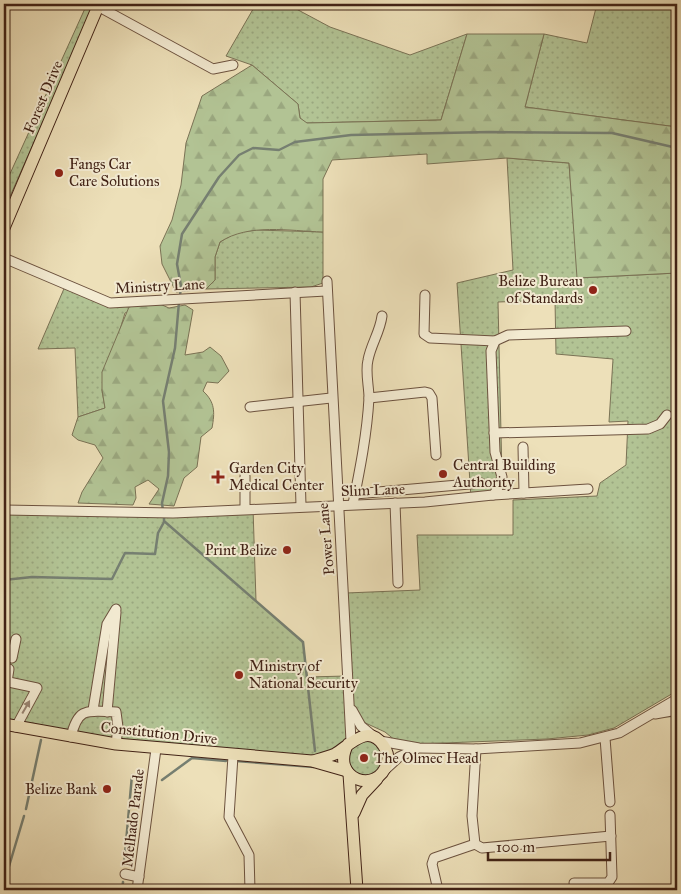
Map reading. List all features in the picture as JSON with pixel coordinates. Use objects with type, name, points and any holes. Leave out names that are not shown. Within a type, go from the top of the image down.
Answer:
[{"type":"main road","name":"Forest Drive","points":[[4,228],[101,7]]},
{"type":"main road","name":"Constitution Drive","points":[[7,726],[156,749],[312,761],[348,773]]},
{"type":"main road","points":[[353,817],[366,789],[382,773],[388,755],[377,739],[360,736],[349,743],[343,758],[348,773],[353,817],[357,890]]},
{"type":"main road","name":"Constitution Drive","points":[[312,761],[330,756],[349,743]]},
{"type":"main road","points":[[348,773],[360,780],[367,781],[382,773]]},
{"type":"street","points":[[101,7],[214,69],[234,65]]},
{"type":"street","name":"Ministry Lane","points":[[4,258],[110,303],[326,291]]},
{"type":"street","name":"Power Lane","points":[[327,281],[331,398],[350,705],[349,743]]},
{"type":"street","points":[[295,292],[301,506]]},
{"type":"street","points":[[426,295],[424,334],[427,336],[495,341],[508,335],[626,331]]},
{"type":"street","points":[[353,504],[361,468],[369,398],[368,361],[372,342],[381,328],[382,316]]},
{"type":"street","points":[[493,495],[498,490],[502,477],[495,452],[494,433],[491,351],[495,341]]},
{"type":"street","points":[[369,398],[429,393],[432,398],[436,455]]},
{"type":"street","points":[[250,407],[331,398]]},
{"type":"street","points":[[494,433],[648,429],[660,424],[668,416]]},
{"type":"street","points":[[523,447],[524,493]]},
{"type":"street","points":[[245,476],[245,509]]},
{"type":"street","points":[[355,494],[481,483]]},
{"type":"street","points":[[468,484],[468,499]]},
{"type":"street","name":"Slim Lane","points":[[4,510],[169,513],[468,499],[493,495],[588,489]]},
{"type":"street","points":[[395,503],[402,490]]},
{"type":"street","points":[[389,491],[395,503],[398,583]]},
{"type":"street","points":[[93,710],[107,624],[116,609],[107,712]]},
{"type":"street","points":[[12,658],[16,639]]},
{"type":"street","points":[[102,652],[112,652]]},
{"type":"street","points":[[7,726],[37,688],[5,681],[9,669]]},
{"type":"street","points":[[99,676],[110,676]]},
{"type":"street","points":[[377,739],[419,748],[558,745],[605,738],[619,733],[677,699]]},
{"type":"street","name":"Power Lane","points":[[350,705],[360,726],[377,739]]},
{"type":"street","points":[[71,737],[75,719],[83,713],[93,710],[116,712],[118,727],[116,744]]},
{"type":"street","points":[[647,715],[677,710]]},
{"type":"street","points":[[605,738],[610,802]]},
{"type":"street","points":[[382,773],[399,757],[419,748]]},
{"type":"street","points":[[475,844],[472,816],[476,748]]},
{"type":"street","name":"Melhado Parade","points":[[138,890],[156,749]]},
{"type":"street","points":[[233,756],[229,817],[249,855],[250,890]]},
{"type":"street","points":[[574,883],[608,882],[612,877],[610,815]]},
{"type":"street","points":[[438,890],[432,864],[434,858],[475,844],[482,848],[611,836]]},
{"type":"street","points":[[125,874],[139,877]]},
{"type":"green space","points":[[87,4],[95,4],[4,210],[4,187]]},
{"type":"green space","points":[[256,4],[287,4],[330,27],[410,55],[467,34],[441,120],[306,123],[300,118],[298,104],[252,65],[226,56]]},
{"type":"green space","points":[[597,4],[677,4],[677,127],[525,107],[544,34],[587,43]]},
{"type":"green space","points":[[467,34],[544,34],[525,107],[677,127],[677,273],[577,278],[569,163],[507,158],[427,164],[427,154],[332,160],[323,179],[323,232],[256,230],[231,236],[220,242],[215,257],[215,280],[206,289],[176,292],[162,264],[160,246],[172,220],[181,185],[186,143],[202,96],[252,65],[298,104],[300,118],[307,123],[441,120]]},
{"type":"green space","points":[[507,158],[569,163],[578,278],[677,273],[677,682],[675,692],[614,728],[588,735],[547,739],[418,744],[396,741],[385,732],[359,720],[356,715],[351,741],[360,736],[385,748],[384,771],[360,780],[343,758],[233,756],[4,724],[4,510],[253,508],[256,601],[303,642],[307,677],[347,676],[346,593],[420,590],[417,535],[513,535],[513,500],[597,496],[600,483],[626,465],[628,421],[609,422],[613,359],[556,354],[555,300],[498,302],[502,477],[497,490],[471,498],[457,283],[513,270]]},
{"type":"green space","points":[[256,230],[323,232],[323,283],[311,287],[206,289],[215,280],[215,257],[220,242],[235,233]]},
{"type":"green space","points":[[66,284],[110,303],[153,301],[125,313],[102,390],[105,408],[78,417],[75,348],[38,349]]},
{"type":"green space","points":[[153,301],[169,308],[185,305],[193,310],[185,355],[203,352],[210,347],[221,356],[229,371],[218,383],[207,382],[203,391],[212,403],[214,417],[212,428],[201,437],[197,467],[184,478],[174,506],[149,504],[159,489],[148,480],[135,487],[136,498],[133,505],[78,503],[82,492],[103,458],[95,445],[78,440],[72,435],[78,417],[105,408],[102,372],[129,307]]},
{"type":"waterway","points":[[180,296],[181,286],[177,264],[182,234],[219,177],[239,155],[253,148],[279,150],[295,142],[351,135],[489,132],[612,133],[677,148]]},
{"type":"waterway","points":[[163,511],[162,503],[168,476],[169,452],[163,401],[175,348],[179,302]]},
{"type":"waterway","points":[[164,516],[164,521],[303,642],[315,751]]},
{"type":"waterway","points":[[4,580],[32,577],[112,579],[125,553],[155,554],[158,533],[164,522]]},
{"type":"waterway","points":[[663,716],[677,716]]},
{"type":"waterway","points":[[26,809],[41,740]]},
{"type":"waterway","points":[[162,780],[192,758],[226,761]]},
{"type":"waterway","points":[[236,761],[314,767]]},
{"type":"waterway","points":[[124,865],[132,775]]},
{"type":"waterway","points":[[4,883],[24,816]]},
{"type":"waterway","points":[[122,890],[123,882]]},
{"type":"place","name":"Fangs Car Care Solutions","points":[[59,173]]},
{"type":"place","name":"Belize Bureau of Standards","points":[[593,290]]},
{"type":"place","name":"Central Building Authority","points":[[443,474]]},
{"type":"place","name":"Garden City Medical Center","points":[[218,477]]},
{"type":"place","name":"Print Belize","points":[[287,550]]},
{"type":"place","name":"Ministry of National Security","points":[[239,675]]},
{"type":"place","name":"The Olmec Head","points":[[364,758]]},
{"type":"place","name":"Belize Bank","points":[[107,789]]}]
